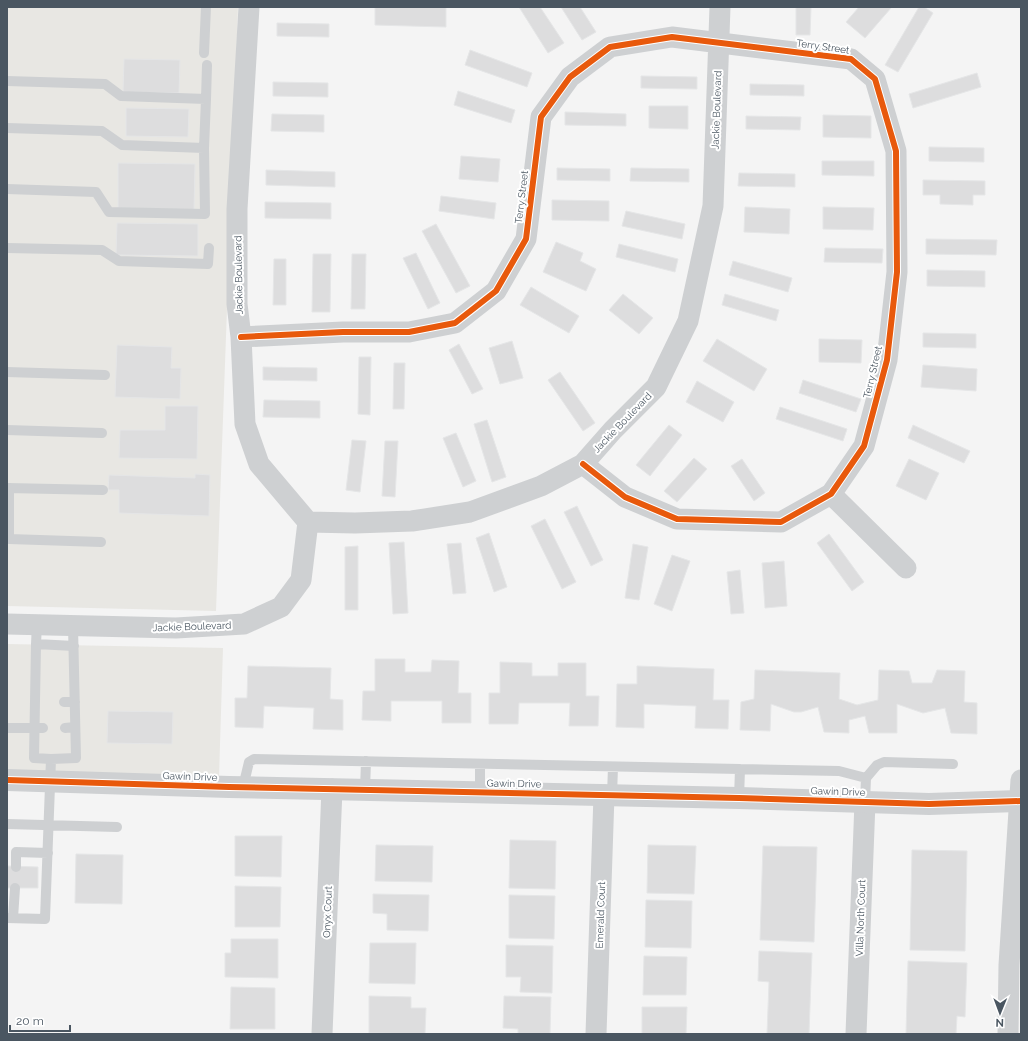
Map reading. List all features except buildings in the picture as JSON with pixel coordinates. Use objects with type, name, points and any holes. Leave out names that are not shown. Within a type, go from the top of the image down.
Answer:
[{"type":"street","name":"Jackie Boulevard","points":[[7,624],[37,634],[73,626],[176,628],[244,624],[281,607],[301,580],[308,522],[259,464],[245,424],[241,337],[237,304],[237,209],[249,7]]},
{"type":"street","name":"Jackie Boulevard","points":[[308,522],[355,523],[412,521],[470,512],[542,486],[583,464],[613,430],[656,387],[688,321],[713,206],[720,7]]},
{"type":"street","name":"Terry Street","points":[[241,337],[343,332],[409,332],[455,323],[496,291],[526,239],[541,117],[570,77],[610,47],[672,36],[851,59],[875,79],[896,150],[897,272],[888,360],[864,446],[830,494],[781,522],[677,519],[625,497],[583,464]]},
{"type":"street","points":[[830,494],[906,568]]},
{"type":"street","name":"Gawin Drive","points":[[7,780],[929,804],[1021,794]]},
{"type":"street","name":"Onyx Court","points":[[322,1034],[332,789]]},
{"type":"street","points":[[1008,1034],[1009,965],[1021,794]]},
{"type":"street","name":"Emerald Court","points":[[596,1034],[608,795]]},
{"type":"street","name":"Villa North Court","points":[[856,1034],[865,802]]},
{"type":"lane","points":[[204,53],[206,7]]},
{"type":"lane","points":[[7,189],[96,192],[109,212],[205,214],[204,148],[207,65]]},
{"type":"lane","points":[[7,81],[105,84],[121,96],[206,99]]},
{"type":"lane","points":[[7,128],[102,131],[122,145],[204,148]]},
{"type":"lane","points":[[7,248],[102,250],[120,261],[208,264],[209,248]]},
{"type":"lane","points":[[7,372],[105,375]]},
{"type":"lane","points":[[7,430],[102,433]]},
{"type":"lane","points":[[101,542],[9,539],[8,488],[103,490]]},
{"type":"lane","points":[[73,626],[74,646],[70,673],[75,702],[70,728],[76,758],[34,758],[39,729],[40,674],[37,634],[74,646]]},
{"type":"lane","points":[[64,702],[75,702]]},
{"type":"lane","points":[[7,728],[39,729]]},
{"type":"lane","points":[[15,888],[10,918],[45,919],[51,759]]},
{"type":"lane","points":[[242,787],[249,762],[254,759],[839,771],[866,778]]},
{"type":"lane","points":[[365,790],[366,761]]},
{"type":"lane","points":[[865,802],[866,778],[877,765],[884,762],[953,764]]},
{"type":"lane","points":[[480,764],[480,792]]},
{"type":"lane","points":[[608,795],[612,767]]},
{"type":"lane","points":[[739,798],[740,769]]},
{"type":"lane","points":[[7,824],[117,827]]},
{"type":"lane","points":[[16,867],[11,852],[48,853]]},
{"type":"shaded area","points":[[7,7],[238,7],[216,611],[7,606]]},
{"type":"shaded area","points":[[7,644],[223,648],[219,777],[7,771]]},
{"type":"cycle path","points":[[241,337],[343,332],[409,332],[455,323],[496,291],[526,239],[541,117],[570,77],[610,47],[672,37],[851,59],[875,79],[896,151],[897,272],[887,360],[864,446],[831,494],[781,522],[677,519],[625,497],[583,464]]},
{"type":"cycle path","points":[[7,780],[229,787],[739,798],[929,804],[1021,801]]}]
